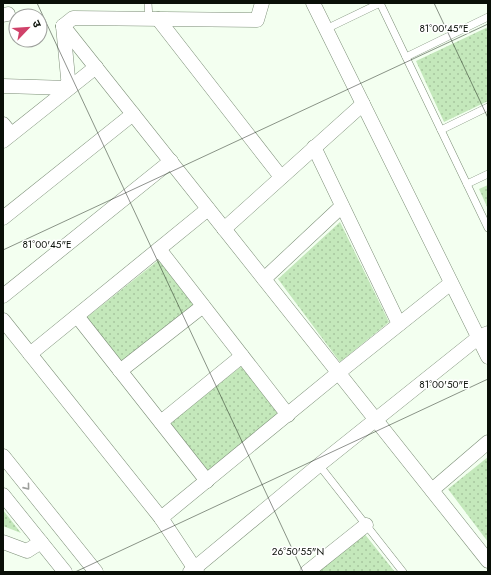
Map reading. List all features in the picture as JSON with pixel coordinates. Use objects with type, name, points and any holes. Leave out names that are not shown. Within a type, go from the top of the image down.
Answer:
[{"type":"street","points":[[64,26],[73,18],[257,20],[262,3]]},
{"type":"street","points":[[313,3],[450,283],[483,335],[488,357]]},
{"type":"street","points":[[153,19],[281,177]]},
{"type":"street","points":[[64,26],[488,561]]},
{"type":"street","points":[[64,26],[69,88]]},
{"type":"street","points":[[6,133],[96,67]]},
{"type":"street","points":[[3,86],[69,88]]},
{"type":"street","points":[[224,229],[363,104]]},
{"type":"street","points":[[3,218],[133,114]]},
{"type":"street","points":[[314,147],[399,324]]},
{"type":"street","points":[[3,296],[171,161]]},
{"type":"street","points":[[264,279],[342,206]]},
{"type":"street","points":[[30,354],[208,209]]},
{"type":"street","points":[[159,249],[288,414]]},
{"type":"street","points":[[161,518],[450,283]]},
{"type":"street","points":[[120,371],[203,306]]},
{"type":"street","points":[[77,316],[207,480]]},
{"type":"street","points":[[3,320],[161,518],[194,571],[319,465],[483,335]]},
{"type":"street","points":[[161,422],[242,356]]},
{"type":"street","points":[[432,490],[488,442]]},
{"type":"street","points":[[3,456],[96,572]]},
{"type":"street","points":[[3,495],[65,572]]},
{"type":"street","points":[[307,572],[366,525]]},
{"type":"street","points":[[3,542],[27,551],[41,542]]},
{"type":"lane","points":[[148,3],[153,19]]},
{"type":"lane","points":[[326,29],[380,3],[488,228]]},
{"type":"lane","points":[[406,57],[488,17]]},
{"type":"lane","points":[[441,130],[488,107]]},
{"type":"lane","points":[[467,184],[488,174]]},
{"type":"lane","points":[[319,465],[403,572]]},
{"type":"green space","points":[[488,27],[488,101],[444,122],[416,61]]},
{"type":"green space","points":[[488,185],[488,209],[479,189]]},
{"type":"green space","points":[[340,222],[389,322],[340,362],[278,279]]},
{"type":"green space","points":[[160,259],[197,305],[123,363],[86,318]]},
{"type":"green space","points":[[243,365],[282,414],[209,472],[170,423]]},
{"type":"green space","points":[[488,457],[488,542],[448,489]]},
{"type":"green space","points":[[3,510],[21,533],[3,526]]},
{"type":"green space","points":[[363,532],[395,572],[314,572]]}]
